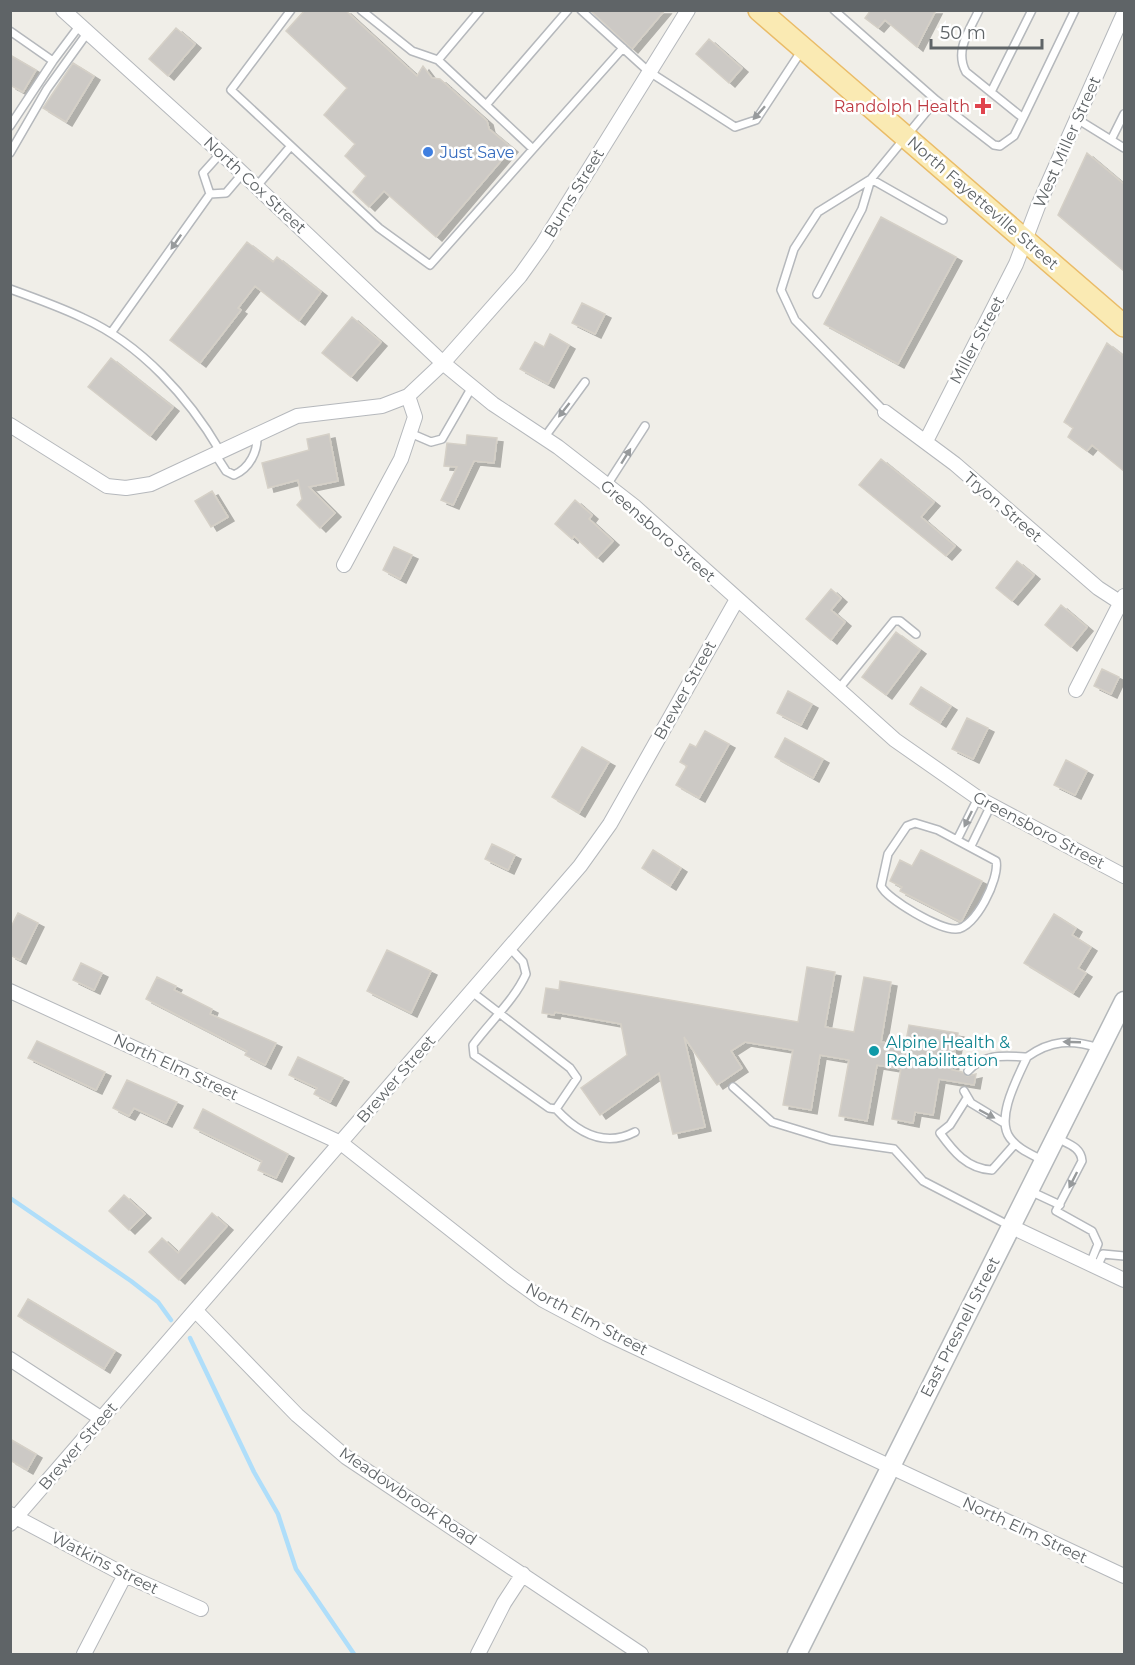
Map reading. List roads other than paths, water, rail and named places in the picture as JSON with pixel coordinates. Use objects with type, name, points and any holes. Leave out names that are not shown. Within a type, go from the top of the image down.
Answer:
[{"type":"main road","name":"North Fayetteville Street","points":[[759,10],[797,57],[906,136],[1125,326]]},
{"type":"main road","name":"East Presnell Street","points":[[797,1654],[1125,1001]]},
{"type":"street","name":"Burns Street","points":[[443,363],[520,276],[542,245],[688,10]]},
{"type":"street","name":"West Miller Street","points":[[1026,238],[1125,13]]},
{"type":"street","name":"North Cox Street","points":[[76,19],[257,186],[443,363]]},
{"type":"street","name":"Miller Street","points":[[926,441],[1016,264],[1026,238]]},
{"type":"street","name":"Greensboro Street","points":[[443,363],[493,405],[544,438],[634,506],[736,601],[895,740],[978,798],[1125,876]]},
{"type":"street","points":[[10,425],[107,486],[126,488],[151,484],[297,416],[382,406],[408,396],[443,363]]},
{"type":"street","points":[[344,565],[401,459],[415,417],[408,396]]},
{"type":"street","name":"Tryon Street","points":[[885,412],[926,441],[1098,588],[1123,600]]},
{"type":"street","points":[[1076,690],[1123,600]]},
{"type":"street","name":"Brewer Street","points":[[13,1518],[196,1311],[573,874],[610,825],[736,601]]},
{"type":"street","name":"North Elm Street","points":[[10,991],[340,1143],[450,1232],[543,1300],[607,1334],[1125,1576]]},
{"type":"street","points":[[1012,1227],[1125,1280]]},
{"type":"street","name":"Meadowbrook Road","points":[[196,1311],[297,1415],[346,1457],[641,1654]]},
{"type":"street","points":[[10,1359],[102,1419]]},
{"type":"street","name":"Watkins Street","points":[[13,1518],[125,1575],[201,1609]]},
{"type":"street","points":[[478,1654],[504,1603],[523,1574]]},
{"type":"street","points":[[84,1654],[125,1575]]},
{"type":"lane","points":[[291,10],[231,90],[379,228],[430,265],[622,48]]},
{"type":"lane","points":[[438,60],[480,10]]},
{"type":"lane","points":[[486,105],[568,10]]},
{"type":"lane","points":[[581,10],[648,72],[677,88],[735,127],[756,120],[797,57]]},
{"type":"lane","points":[[834,10],[936,100],[994,145],[1000,146],[1014,136],[1075,10]]},
{"type":"lane","points":[[979,10],[960,51],[961,63],[966,72],[1023,118]]},
{"type":"lane","points":[[990,92],[1032,10]]},
{"type":"lane","points":[[364,12],[412,51],[438,60],[533,149]]},
{"type":"lane","points":[[10,126],[53,61],[76,19]]},
{"type":"lane","points":[[10,153],[47,89],[76,19]]},
{"type":"lane","points":[[10,31],[53,61]]},
{"type":"lane","points":[[885,412],[795,320],[781,290],[794,249],[818,212],[871,179],[936,100]]},
{"type":"lane","points":[[1111,140],[1125,114]]},
{"type":"lane","points":[[1077,119],[1125,147]]},
{"type":"lane","points":[[257,186],[290,147]]},
{"type":"lane","points":[[210,194],[203,173],[221,153]]},
{"type":"lane","points":[[210,194],[226,193],[243,173]]},
{"type":"lane","points":[[871,179],[943,220]]},
{"type":"lane","points":[[817,294],[862,209],[871,179]]},
{"type":"lane","points":[[111,333],[210,194]]},
{"type":"lane","points":[[10,289],[85,318],[111,333],[177,391],[198,415],[226,471],[234,475],[242,471],[258,446],[257,435]]},
{"type":"lane","points":[[544,438],[585,382]]},
{"type":"lane","points":[[410,433],[431,442],[442,439],[472,387]]},
{"type":"lane","points":[[607,485],[645,426]]},
{"type":"lane","points":[[837,691],[894,621],[900,621],[916,634]]},
{"type":"lane","points":[[957,840],[978,798]]},
{"type":"lane","points":[[971,846],[991,805]]},
{"type":"lane","points":[[921,824],[971,846],[996,861],[998,869],[994,882],[970,923],[958,930],[948,928],[910,909],[884,892],[881,885],[888,854],[907,826],[921,824]]},
{"type":"lane","points":[[510,948],[523,962],[526,974],[519,990],[497,1012],[473,1045],[474,1055],[549,1108],[556,1109],[575,1127],[596,1138],[618,1137],[635,1132]]},
{"type":"lane","points":[[472,992],[570,1068],[577,1078],[556,1109]]},
{"type":"lane","points":[[1045,1161],[1018,1146],[1008,1136],[1004,1123],[1027,1057],[1042,1046],[1067,1041],[1081,1042],[1101,1048]]},
{"type":"lane","points":[[968,1071],[978,1061],[989,1057],[1027,1057]]},
{"type":"lane","points":[[734,1087],[772,1122],[831,1140],[894,1149],[923,1181],[1012,1227]]},
{"type":"lane","points":[[1004,1123],[980,1111],[965,1094],[950,1125],[940,1133],[952,1150],[974,1166],[992,1170],[1018,1146]]},
{"type":"lane","points":[[1057,1138],[1078,1149],[1082,1161],[1056,1211],[1092,1231],[1098,1244],[1094,1266]]},
{"type":"lane","points":[[1030,1191],[1060,1205]]},
{"type":"lane","points":[[1094,1266],[1103,1254],[1125,1257]]},
{"type":"waterway","points":[[10,1198],[131,1281],[158,1302],[171,1320]]},
{"type":"waterway","points":[[190,1338],[254,1472],[278,1514],[296,1569],[354,1654]]},
{"type":"place","name":"Randolph Health","points":[[983,106]]},
{"type":"place","name":"Just Save","points":[[428,152]]},
{"type":"place","name":"Alpine Health & Rehabilitation","points":[[874,1051]]}]
